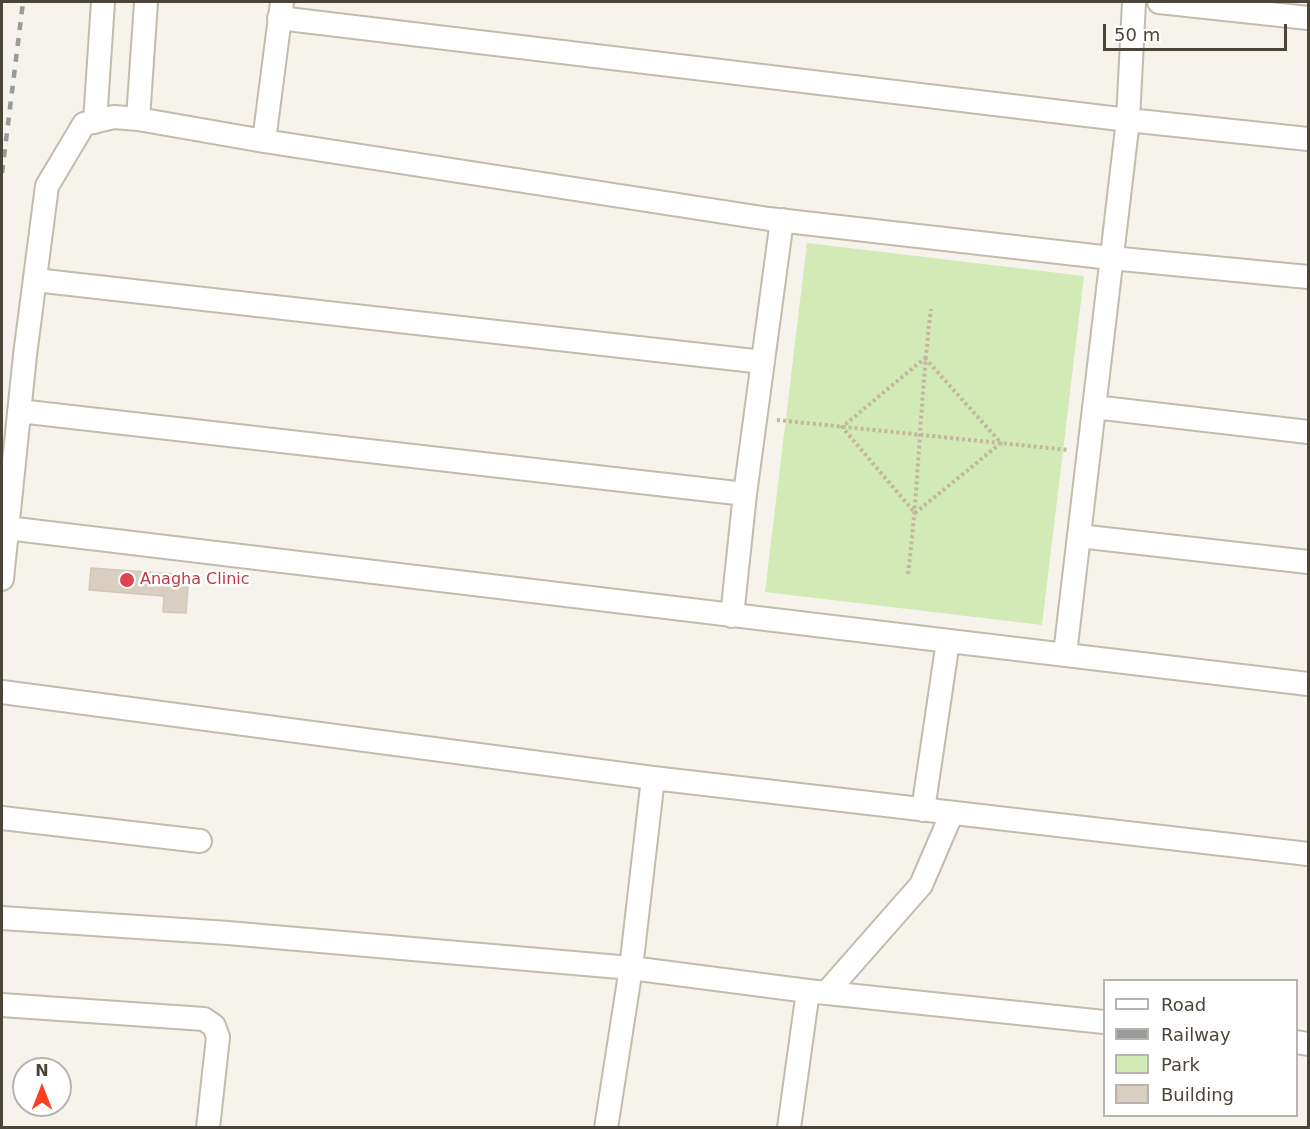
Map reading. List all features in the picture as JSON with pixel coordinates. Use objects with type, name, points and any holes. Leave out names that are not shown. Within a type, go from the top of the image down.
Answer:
[{"type":"street","points":[[95,122],[104,2]]},
{"type":"street","points":[[138,119],[146,2]]},
{"type":"street","points":[[1065,654],[1128,120],[1134,2]]},
{"type":"street","points":[[1159,2],[1308,18]]},
{"type":"street","points":[[264,141],[280,10],[1128,120],[1308,139]]},
{"type":"street","points":[[3,566],[47,186],[84,124],[114,117],[782,220],[1111,258],[1308,277]]},
{"type":"street","points":[[732,616],[745,494],[782,220]]},
{"type":"street","points":[[35,280],[763,362]]},
{"type":"street","points":[[1094,407],[1308,432]]},
{"type":"street","points":[[20,411],[745,494]]},
{"type":"street","points":[[7,528],[1308,684]]},
{"type":"street","points":[[1079,536],[1308,562]]},
{"type":"street","points":[[923,810],[948,641]]},
{"type":"street","points":[[2,692],[653,778],[1308,854]]},
{"type":"street","points":[[606,1128],[631,968],[653,778]]},
{"type":"street","points":[[789,1128],[817,992],[921,885],[952,813]]},
{"type":"street","points":[[2,818],[200,841]]},
{"type":"street","points":[[2,918],[228,933],[631,968],[817,992],[1103,1022]]},
{"type":"street","points":[[2,1005],[204,1018],[214,1026],[218,1037],[208,1128]]},
{"type":"path","points":[[908,574],[915,513],[925,357],[932,309]]},
{"type":"path","points":[[842,427],[925,357]]},
{"type":"path","points":[[925,357],[1001,443]]},
{"type":"path","points":[[755,418],[1089,452]]},
{"type":"path","points":[[842,427],[915,513]]},
{"type":"path","points":[[915,513],[1001,443]]},
{"type":"green space","points":[[807,243],[1084,276],[1042,625],[765,592]]},
{"type":"building","points":[[91,568],[189,575],[186,613],[163,612],[164,596],[89,590]]},
{"type":"railway","points":[[2,173],[23,2]]},
{"type":"place","name":"Anagha Clinic","points":[[127,580]]}]
